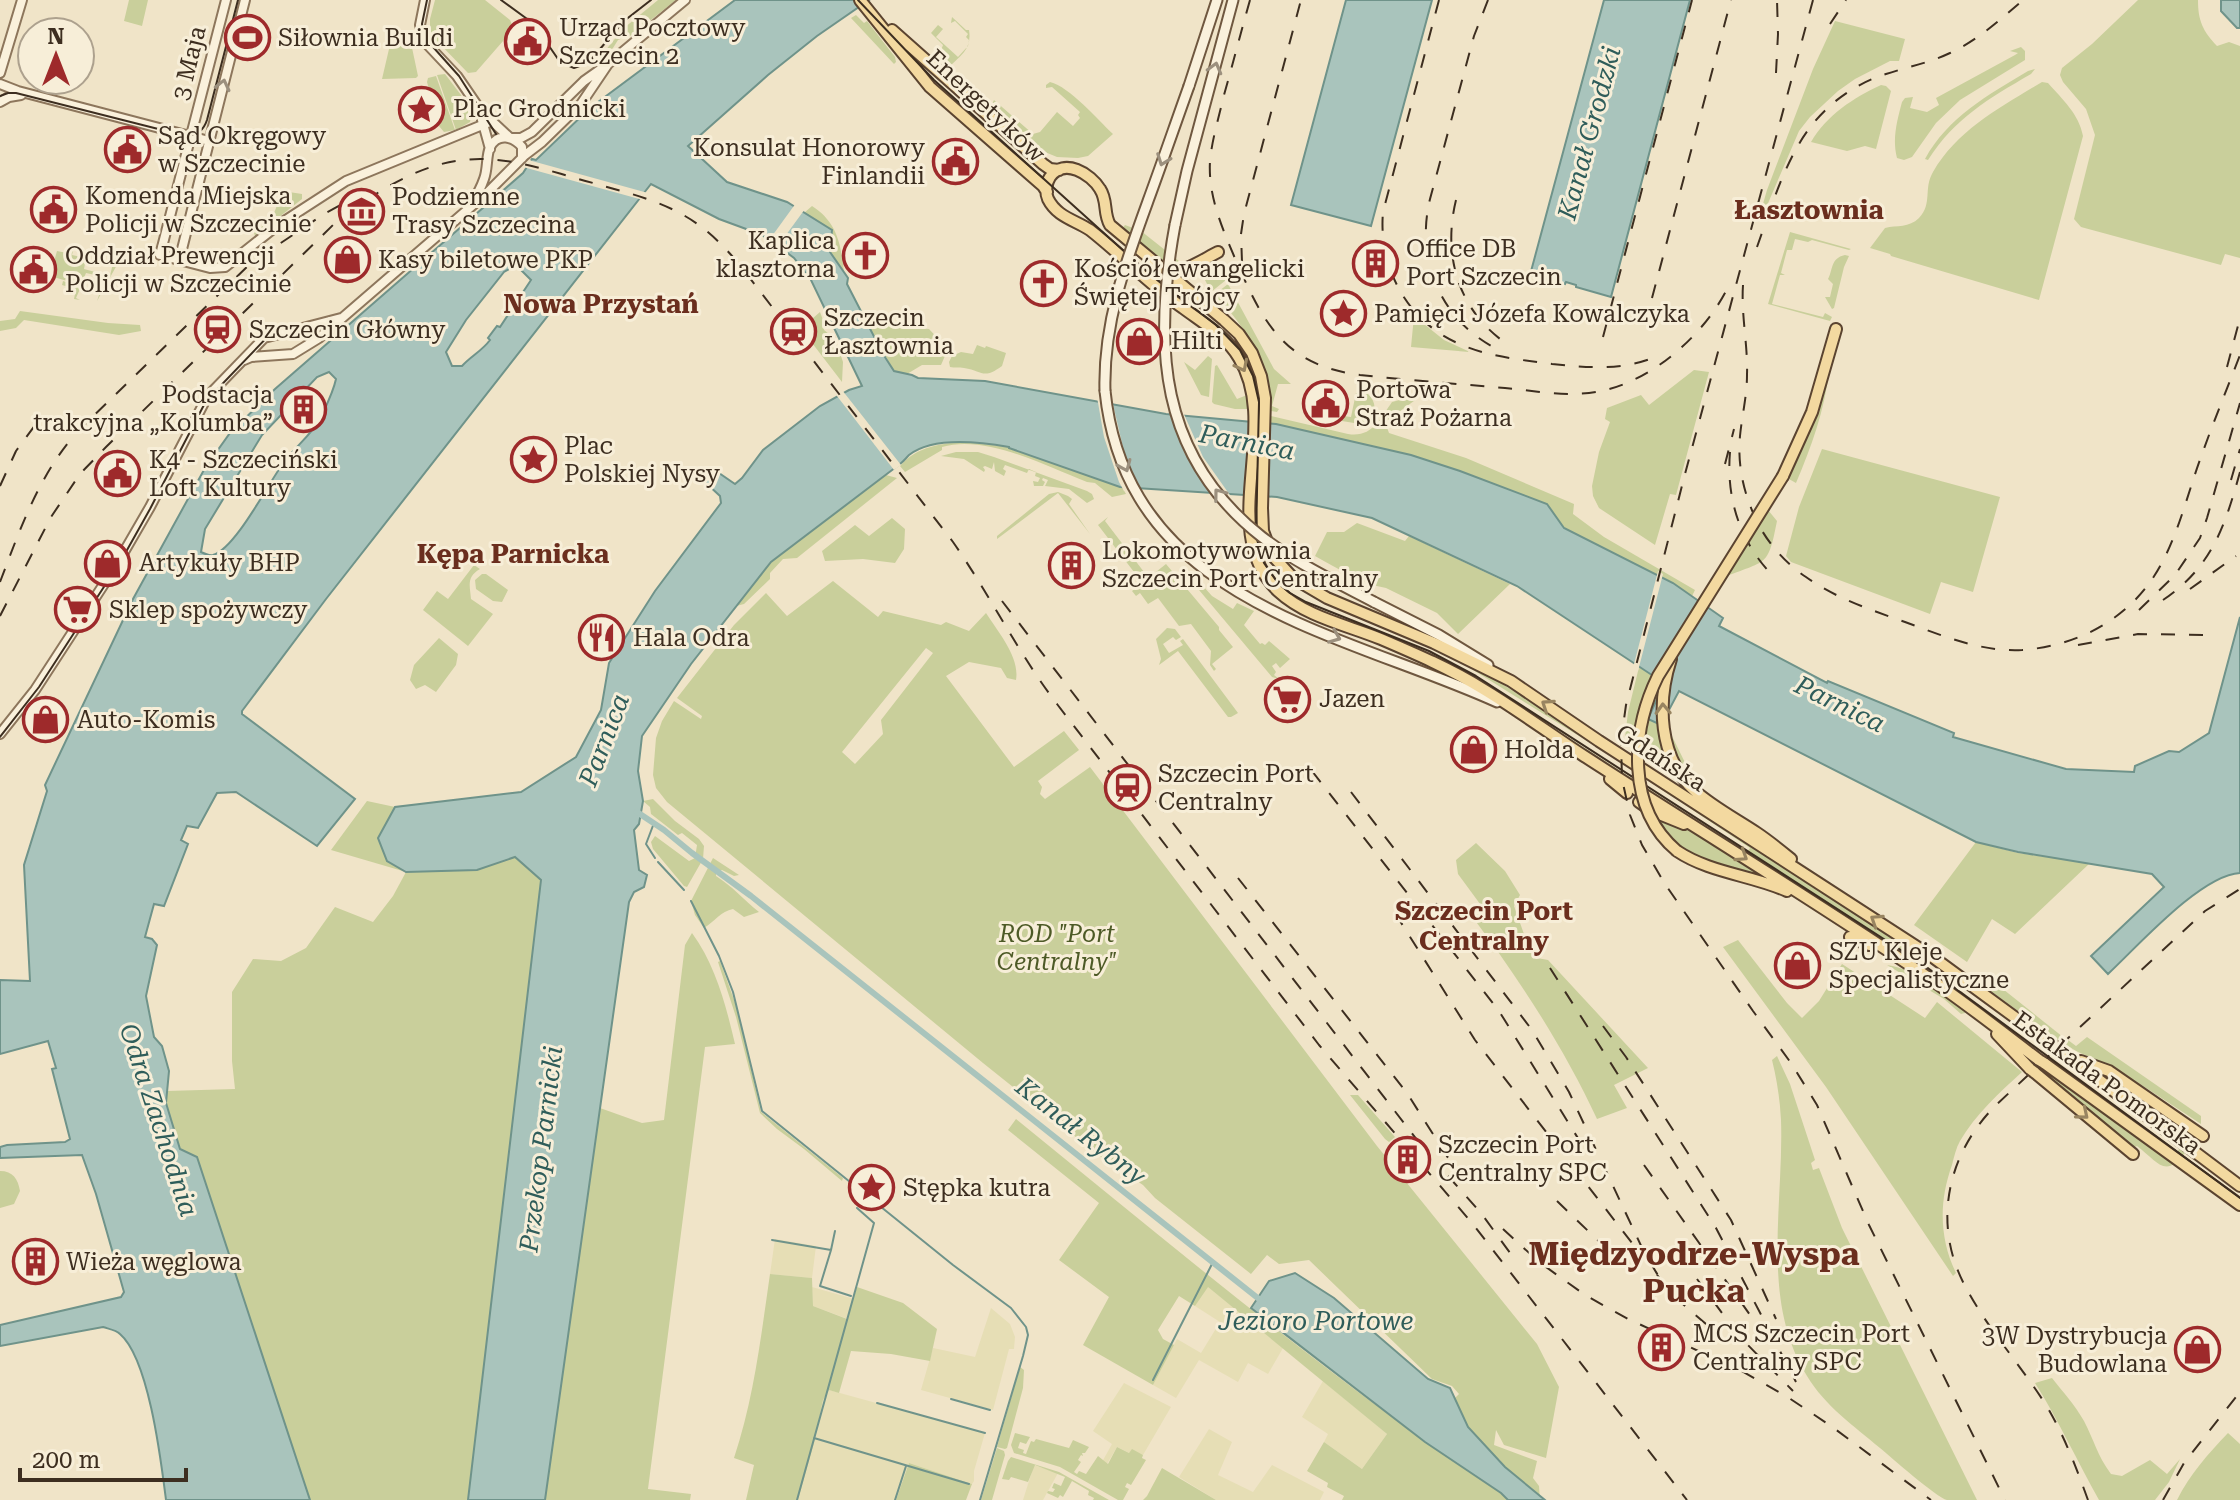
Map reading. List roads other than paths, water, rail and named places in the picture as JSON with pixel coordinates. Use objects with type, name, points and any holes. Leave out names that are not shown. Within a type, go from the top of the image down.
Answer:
[{"type":"main road","points":[[1217,0],[1112,310],[1106,344],[1107,409],[1128,476],[1146,507],[1172,540],[1197,564],[1235,592],[1271,611],[1484,696],[1532,721]]},
{"type":"main road","points":[[1233,0],[1183,185],[1169,262],[1163,327],[1165,362],[1180,426],[1196,460],[1214,487],[1258,534],[1289,556],[1450,641],[1511,681]]},
{"type":"main road","name":"Energetyków","points":[[864,5],[1043,164],[1059,170]]},
{"type":"main road","name":"Energetyków","points":[[864,5],[930,87],[1047,192]]},
{"type":"main road","points":[[1257,498],[1260,408],[1261,376],[1249,349],[1228,323],[1110,225],[1103,193],[1090,177],[1073,168],[1059,170],[1049,179],[1047,192],[1050,202],[1072,222],[1088,229],[1152,286],[1225,340],[1238,356],[1260,408]]},
{"type":"main road","points":[[1081,225],[1096,222],[1105,209]]},
{"type":"main road","points":[[1165,271],[1175,272],[1218,252]]},
{"type":"main road","points":[[1188,267],[1186,282],[1197,297]]},
{"type":"main road","points":[[1827,912],[1779,888],[1699,864],[1677,851],[1659,833],[1648,812],[1640,783],[1638,751],[1642,721],[1658,676],[1783,476],[1812,412],[1836,329]]},
{"type":"main road","name":"Gdańska","points":[[1257,498],[1267,544],[1278,563],[1300,583],[1333,601],[1458,654],[1511,681],[1934,958],[2059,1049]]},
{"type":"main road","name":"Gdańska","points":[[1257,498],[1250,525],[1255,552],[1268,579],[1285,597],[1316,614],[1444,667],[1482,688],[1900,959],[1989,1022]]},
{"type":"main road","points":[[1675,649],[1662,698],[1664,729],[1677,769],[1700,795],[1765,838],[1823,886]]},
{"type":"main road","points":[[1581,754],[1590,765],[1627,793]]},
{"type":"main road","points":[[1639,802],[1663,816],[1701,830]]},
{"type":"main road","points":[[1850,937],[1900,959]]},
{"type":"main road","points":[[1989,1022],[2032,1070],[2133,1154]]},
{"type":"main road","name":"Estakada Pomorska","points":[[1989,1022],[2240,1205]]},
{"type":"main road","points":[[2059,1049],[2109,1071],[2203,1136]]},
{"type":"main road","name":"Estakada Pomorska","points":[[2059,1049],[2240,1186]]},
{"type":"street","points":[[1,68],[22,0]]},
{"type":"street","name":"3 Maja","points":[[226,0],[160,255],[179,261],[245,0]]},
{"type":"street","points":[[425,0],[420,23],[423,37],[457,76],[488,123],[488,164],[476,197],[461,215]]},
{"type":"street","points":[[490,149],[499,139],[521,138],[531,133],[579,85],[685,0]]},
{"type":"street","points":[[240,362],[251,357],[293,354],[317,339],[541,144],[579,106],[608,64]]},
{"type":"street","points":[[34,96],[191,136]]},
{"type":"street","points":[[488,123],[523,148],[522,158]]},
{"type":"street","points":[[179,261],[210,268],[227,266],[278,225],[346,181],[488,123]]},
{"type":"street","name":"3 Maja","points":[[191,136],[209,141]]},
{"type":"street","points":[[488,164],[495,173],[508,173]]},
{"type":"street","points":[[0,734],[34,692],[127,547],[205,399],[263,339],[341,318]]},
{"type":"water","points":[[735,0],[869,0],[768,75],[688,146],[727,182],[787,202],[832,230],[830,252],[848,278],[847,284],[894,371],[918,378],[985,381],[1166,414],[1276,424],[1411,455],[1460,471],[1547,504],[1564,528],[1673,583],[1723,618],[1719,626],[1827,683],[1954,733],[1953,737],[2066,769],[2134,772],[2135,766],[2169,751],[2179,752],[2209,733],[2240,617],[2240,873],[2224,877],[2189,898],[2108,974],[2091,956],[2164,887],[2152,874],[1976,842],[1679,691],[1661,725],[1648,719],[1664,683],[1517,586],[1372,518],[1277,497],[1120,487],[998,445],[958,442],[919,449],[771,562],[691,664],[642,736],[638,771],[643,801],[639,824],[634,830],[639,870],[647,875],[644,887],[634,892],[629,902],[545,1500],[468,1500],[541,880],[515,857],[477,870],[406,872],[387,861],[378,838],[395,807],[521,792],[576,757],[601,710],[609,663],[655,591],[721,503],[720,496],[705,482],[713,471],[735,484],[763,450],[820,406],[862,386],[811,280],[794,258],[769,239],[719,219],[651,184],[242,711],[355,799],[317,846],[236,792],[217,793],[198,828],[187,826],[181,840],[188,844],[164,906],[154,904],[145,937],[157,945],[146,996],[154,1037],[162,1046],[169,1071],[166,1103],[180,1149],[197,1157],[310,1500],[166,1500],[146,1387],[139,1365],[120,1334],[103,1327],[0,1346],[0,1325],[121,1297],[124,1292],[82,1155],[0,1158],[0,1147],[7,1145],[65,1142],[70,1139],[48,1041],[0,1054],[0,980],[30,981],[24,865],[47,791],[45,785],[133,599],[205,468],[230,433],[275,389],[523,173],[532,159],[536,160],[590,108]],"holes":[[[516,265],[531,280],[500,327],[497,326],[488,338],[487,344],[462,366],[452,366],[446,352],[466,320],[504,272]],[[329,372],[336,379],[317,425],[284,462],[232,540],[213,555],[201,552],[205,529],[262,435],[317,377]]]},
{"type":"water","points":[[1346,0],[1432,0],[1371,226],[1291,205]]},
{"type":"water","name":"Kanał Grodzki","points":[[1604,0],[1690,0],[1611,297],[1566,282],[1530,275]]},
{"type":"water","points":[[2221,0],[2240,0],[2240,28],[2221,11]]},
{"type":"water","name":"Jezioro Portowe","points":[[1295,1273],[1334,1298],[1428,1379],[1450,1388],[1468,1427],[1505,1467],[1545,1500],[1508,1500],[1425,1442],[1251,1308],[1269,1281]]},
{"type":"waterway","name":"Kanał Rybny","points":[[637,812],[751,896],[1264,1303]]},
{"type":"waterway","points":[[654,823],[646,844],[655,858]]},
{"type":"waterway","points":[[658,862],[684,890]]},
{"type":"waterway","points":[[691,901],[733,992],[762,1111],[1011,1308],[1026,1327],[1028,1335],[1023,1356],[980,1500]]},
{"type":"waterway","points":[[797,1500],[874,1223],[857,1208]]},
{"type":"waterway","points":[[831,1250],[835,1231]]},
{"type":"waterway","points":[[772,1240],[831,1250],[820,1286],[851,1296]]},
{"type":"waterway","points":[[1153,1380],[1213,1262]]},
{"type":"waterway","points":[[951,1399],[990,1410]]},
{"type":"waterway","points":[[877,1403],[985,1433]]},
{"type":"waterway","points":[[814,1438],[969,1484]]},
{"type":"waterway","points":[[895,1500],[906,1466]]},
{"type":"tram line","points":[[0,96],[16,93],[182,135],[194,134],[203,128],[207,120],[238,0]]},
{"type":"tram line","points":[[427,0],[422,24],[425,38],[459,76],[496,134]]},
{"type":"tram line","points":[[501,0],[534,24],[560,62],[574,68],[588,63],[624,21],[651,0]]},
{"type":"tram line","points":[[858,0],[934,80],[1146,271],[1216,325],[1240,350],[1253,376],[1259,402],[1256,536],[1264,563],[1278,583],[1306,602],[1429,651],[1476,676],[1921,963],[2240,1198]]},
{"type":"tram line","points":[[0,737],[39,687],[122,559],[206,401],[275,329]]},
{"type":"railway","points":[[1250,0],[1214,136],[1210,161],[1211,186],[1224,233],[1255,300],[1278,336],[1311,361],[1333,370],[1360,375],[1551,393],[1596,392],[1637,378],[1674,354],[1706,321],[1729,285]]},
{"type":"railway","points":[[1242,262],[1244,214],[1301,0]]},
{"type":"railway","points":[[1439,0],[1383,212],[1386,254],[1401,292],[1412,309],[1443,336],[1495,355],[1594,367],[1633,364],[1660,355]]},
{"type":"railway","points":[[1488,0],[1474,36],[1430,199],[1426,244],[1437,287],[1448,306],[1479,338],[1499,350]]},
{"type":"railway","points":[[1603,337],[1692,0]]},
{"type":"railway","points":[[1652,298],[1731,0]]},
{"type":"railway","points":[[1776,73],[1777,0]]},
{"type":"railway","points":[[1813,0],[1626,705],[1621,741],[1622,779],[1630,815],[1642,845],[1665,884],[1817,1105],[1869,1225],[2005,1500]]},
{"type":"railway","points":[[1830,24],[1846,0]]},
{"type":"railway","points":[[1757,247],[1794,152],[1828,108],[1865,82],[1934,60],[1960,48],[2023,0]]},
{"type":"railway","points":[[0,616],[51,517],[80,474],[333,225],[375,194],[439,165],[491,159],[542,169],[640,196],[674,210],[707,231],[739,264],[953,542],[1057,704],[1319,1045],[1472,1223],[1687,1500]]},
{"type":"railway","points":[[0,582],[42,483],[79,430],[251,263],[324,214],[359,195]]},
{"type":"railway","points":[[1456,200],[1451,242],[1459,282],[1478,317],[1492,333],[1510,346]]},
{"type":"railway","points":[[1743,285],[1747,375],[1740,436],[1741,472],[1755,518],[1765,536],[1793,567],[1841,597],[1977,646],[2022,650],[2069,641],[2112,620],[2136,599],[2149,584],[2168,550],[2240,355]]},
{"type":"railway","points":[[2227,367],[2240,318]]},
{"type":"railway","points":[[2139,610],[2175,575],[2200,538],[2240,403]]},
{"type":"railway","points":[[0,486],[16,451],[36,424]]},
{"type":"railway","points":[[1725,464],[1734,429]]},
{"type":"railway","points":[[2231,480],[2240,449]]},
{"type":"railway","points":[[1730,452],[1730,486],[1738,519],[1752,549],[1773,576]]},
{"type":"railway","points":[[2163,600],[2194,574],[2205,559],[2222,528],[2240,472]]},
{"type":"railway","points":[[2190,589],[2236,556]]},
{"type":"railway","points":[[1002,601],[1424,1149]]},
{"type":"railway","points":[[2078,645],[2138,634],[2206,635]]},
{"type":"railway","points":[[1312,771],[1499,1011],[1589,1156]]},
{"type":"railway","points":[[1351,792],[1532,1030],[1569,1092],[1644,1252],[1662,1282]]},
{"type":"railway","points":[[1238,878],[1407,1093],[1464,1183]]},
{"type":"railway","points":[[2088,1500],[2046,1405],[1982,1315],[1964,1284],[1949,1237],[1947,1213],[1950,1189],[1966,1144],[1996,1105],[2205,911],[2240,889]]},
{"type":"railway","points":[[1395,913],[1475,1040],[1632,1243]]},
{"type":"railway","points":[[1550,968],[1716,1228],[1796,1382]]},
{"type":"railway","points":[[1603,1026],[1731,1220],[1776,1319]]},
{"type":"railway","points":[[1644,1165],[1755,1322]]},
{"type":"railway","points":[[1448,1176],[1481,1213],[1513,1257]]},
{"type":"railway","points":[[1557,1201],[1613,1255]]},
{"type":"railway","points":[[1503,1229],[1539,1262],[1585,1295],[1628,1319],[1738,1369],[1786,1396],[1931,1500]]},
{"type":"railway","points":[[1657,1275],[1677,1299],[1729,1344]]},
{"type":"railway","points":[[1697,1279],[1739,1336],[1793,1391]]},
{"type":"railway","points":[[2163,1500],[2184,1463],[2240,1392]]},
{"type":"place","name":"Siłownia Buildi","points":[[247,38]]},
{"type":"place","name":"Urząd Pocztowy Szczecin 2","points":[[528,42]]},
{"type":"place","name":"Plac Grodnicki","points":[[422,109]]},
{"type":"place","name":"Sąd Okręgowy w Szczecinie","points":[[127,150]]},
{"type":"place","name":"Konsulat Honorowy Finlandii","points":[[956,162]]},
{"type":"place","name":"Komenda Miejska Policji w Szczecinie","points":[[54,210]]},
{"type":"place","name":"Podziemne Trasy Szczecina","points":[[361,211]]},
{"type":"place","name":"Kaplica klasztorna","points":[[866,255]]},
{"type":"place","name":"Kasy biletowe PKP","points":[[347,260]]},
{"type":"place","name":"Office DB Port Szczecin","points":[[1375,263]]},
{"type":"place","name":"Oddział Prewencji Policji w Szczecinie","points":[[34,270]]},
{"type":"place","name":"Kościół ewangelicki Świętej Trójcy","points":[[1043,283]]},
{"type":"place","name":"Pamięci Józefa Kowalczyka","points":[[1343,314]]},
{"type":"place","name":"Szczecin Główny","points":[[218,330]]},
{"type":"place","name":"Szczecin Łasztownia","points":[[793,332]]},
{"type":"place","name":"Hilti","points":[[1140,341]]},
{"type":"place","name":"Portowa Straż Pożarna","points":[[1325,404]]},
{"type":"place","name":"Podstacja trakcyjna „Kolumba”","points":[[304,409]]},
{"type":"place","name":"Plac Polskiej Nysy","points":[[533,460]]},
{"type":"place","name":"K4 - Szczeciński Loft Kultury","points":[[118,474]]},
{"type":"place","name":"Artykuły BHP","points":[[108,563]]},
{"type":"place","name":"Lokomotywownia Szczecin Port Centralny","points":[[1071,565]]},
{"type":"place","name":"Sklep spożywczy","points":[[78,610]]},
{"type":"place","name":"Hala Odra","points":[[602,638]]},
{"type":"place","name":"Jazen","points":[[1288,699]]},
{"type":"place","name":"Auto-Komis","points":[[46,720]]},
{"type":"place","name":"Holda","points":[[1473,750]]},
{"type":"place","name":"Szczecin Port Centralny","points":[[1127,788]]},
{"type":"place","name":"SZU Kleje Specjalistyczne","points":[[1798,966]]},
{"type":"place","name":"Szczecin Port Centralny SPC","points":[[1407,1159]]},
{"type":"place","name":"Stępka kutra","points":[[872,1188]]},
{"type":"place","name":"Wieża węglowa","points":[[35,1262]]},
{"type":"place","name":"MCS Szczecin Port Centralny SPC","points":[[1662,1348]]},
{"type":"place","name":"3W Dystrybucja Budowlana","points":[[2198,1350]]},
{"type":"district","name":"Łasztownia","points":[[1809,210]]},
{"type":"district","name":"Nowa Przystań","points":[[601,304]]},
{"type":"district","name":"Kępa Parnicka","points":[[513,554]]},
{"type":"district","name":"Szczecin Port Centralny","points":[[1484,926]]},
{"type":"district","name":"Międzyodrze-Wyspa Pucka","points":[[1694,1272]]},
{"type":"water label","name":"Parnica","points":[[1247,442]]},
{"type":"water label","name":"Parnica","points":[[1840,704]]},
{"type":"water label","name":"Parnica","points":[[604,740]]},
{"type":"water label","name":"Odra Zachodnia","points":[[159,1120]]},
{"type":"water label","name":"Przekop Parnicki","points":[[541,1149]]},
{"type":"park label","name":"ROD \"Port Centralny\"","points":[[1057,948]]}]
